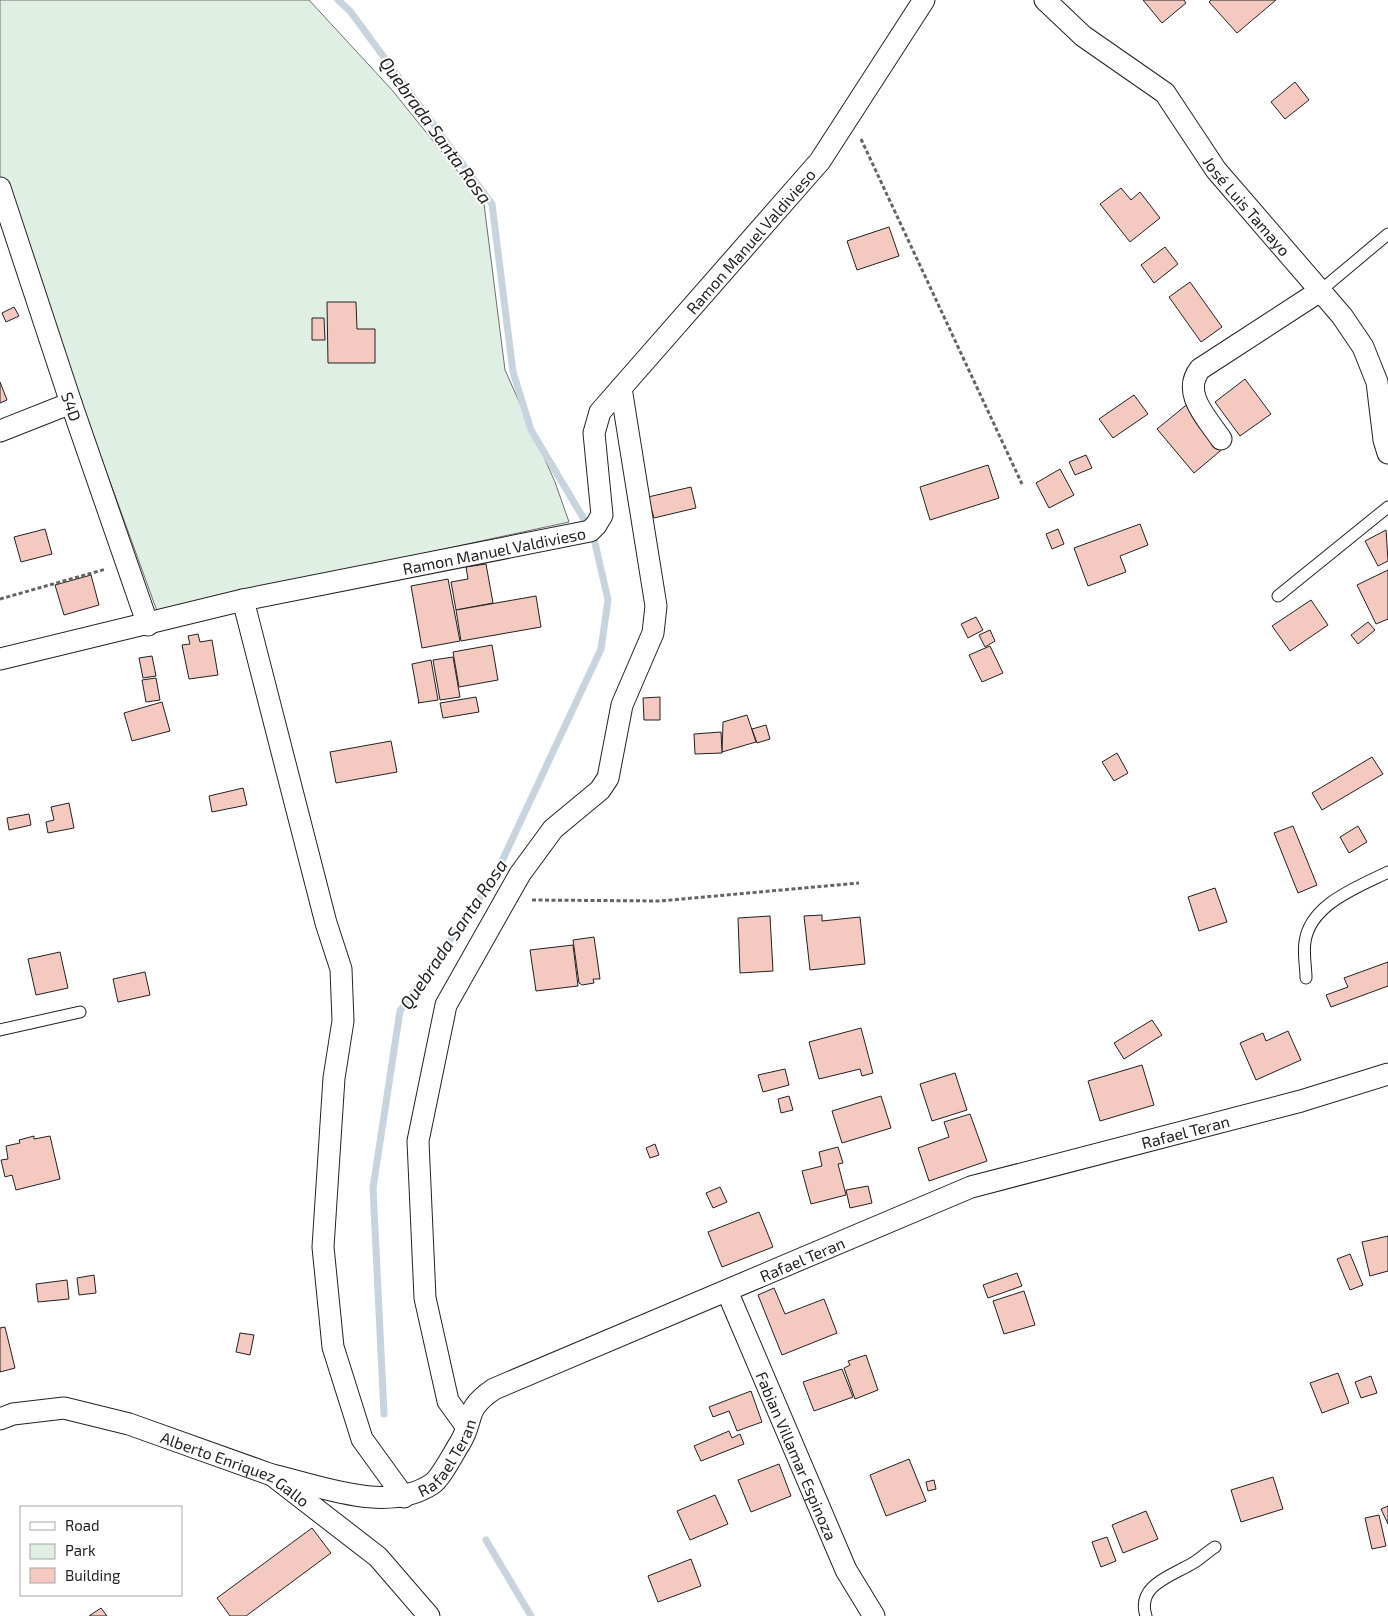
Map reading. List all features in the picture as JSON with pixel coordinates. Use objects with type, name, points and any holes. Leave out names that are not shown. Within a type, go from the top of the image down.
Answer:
[{"type":"street","name":"Ramon Manuel Valdivieso","points":[[0,659],[148,625],[243,600],[590,531],[602,515],[594,433],[600,412],[820,161],[924,0]]},
{"type":"street","name":"José Luis Tamayo","points":[[1045,0],[1082,36],[1165,94],[1216,170],[1342,316],[1383,381],[1384,440],[1388,453]]},
{"type":"street","name":"S4D","points":[[0,188],[71,403],[148,625]]},
{"type":"street","points":[[1221,439],[1193,396],[1191,385],[1194,376],[1200,369],[1320,291]]},
{"type":"street","points":[[466,1426],[448,1401],[425,1298],[418,1141],[446,1005],[504,900],[553,830],[600,790],[608,778],[622,705],[653,633],[656,606],[621,388]]},
{"type":"street","points":[[0,431],[71,403]]},
{"type":"street","points":[[243,600],[326,924],[342,969],[343,1021],[334,1078],[323,1247],[333,1347],[362,1439],[404,1497]]},
{"type":"street","name":"Rafael Teran","points":[[272,1475],[374,1498],[404,1497],[434,1483],[462,1440],[470,1412],[481,1398],[494,1389],[972,1187],[1301,1101],[1388,1074]]},
{"type":"street","name":"Fabian Villamar Espinoza","points":[[727,1291],[846,1570],[874,1616]]},
{"type":"street","name":"Alberto Enriquez Gallo","points":[[0,1419],[13,1414],[64,1408],[129,1424],[272,1475],[378,1557],[429,1616]]},
{"type":"lane","points":[[1320,291],[1388,234]]},
{"type":"lane","points":[[1278,596],[1388,507]]},
{"type":"lane","points":[[1306,978],[1304,942],[1315,920],[1331,901],[1388,872]]},
{"type":"lane","points":[[0,1030],[80,1012]]},
{"type":"lane","points":[[1146,1616],[1144,1609],[1146,1594],[1159,1581],[1193,1563],[1215,1547]]},
{"type":"path","points":[[849,117],[871,157],[1022,484]]},
{"type":"path","points":[[0,599],[126,563]]},
{"type":"path","points":[[504,900],[660,901],[859,883]]},
{"type":"green space","points":[[0,0],[309,0],[392,90],[484,204],[505,370],[555,482],[569,522],[157,611],[0,179]]},
{"type":"building","points":[[1143,0],[1184,0],[1186,3],[1162,23]]},
{"type":"building","points":[[1211,0],[1276,0],[1237,33],[1209,2]]},
{"type":"building","points":[[1295,82],[1309,100],[1285,119],[1271,102]]},
{"type":"building","points":[[1121,188],[1131,200],[1140,192],[1160,218],[1130,242],[1100,204]]},
{"type":"building","points":[[889,227],[899,256],[857,270],[847,241]]},
{"type":"building","points":[[1165,247],[1178,264],[1154,283],[1141,265]]},
{"type":"building","points":[[1190,282],[1222,327],[1201,342],[1169,297]]},
{"type":"building","points":[[327,302],[356,302],[357,329],[375,329],[375,363],[328,363]]},
{"type":"building","points":[[14,307],[19,316],[6,322],[2,313]]},
{"type":"building","points":[[312,318],[324,318],[325,340],[312,340]]},
{"type":"building","points":[[1245,379],[1271,414],[1240,436],[1215,402]]},
{"type":"building","points":[[0,382],[7,400],[0,403]]},
{"type":"building","points":[[1134,395],[1148,414],[1113,438],[1099,419]]},
{"type":"building","points":[[1190,402],[1226,446],[1194,473],[1157,429]]},
{"type":"building","points":[[1086,455],[1092,468],[1075,475],[1069,462]]},
{"type":"building","points":[[988,465],[999,498],[930,520],[920,487]]},
{"type":"building","points":[[1060,469],[1074,495],[1049,508],[1036,483]]},
{"type":"building","points":[[691,487],[696,508],[654,518],[648,497]]},
{"type":"building","points":[[1140,524],[1148,545],[1120,556],[1126,572],[1088,586],[1074,548]]},
{"type":"building","points":[[45,529],[52,554],[21,562],[14,537]]},
{"type":"building","points":[[1058,529],[1064,544],[1052,549],[1046,534]]},
{"type":"building","points":[[1386,530],[1388,561],[1378,566],[1365,541]]},
{"type":"building","points":[[486,564],[493,603],[456,610],[451,582],[468,579],[466,567]]},
{"type":"building","points":[[1388,570],[1388,619],[1376,624],[1357,585]]},
{"type":"building","points":[[91,575],[99,605],[64,615],[55,585]]},
{"type":"building","points":[[448,579],[460,641],[422,648],[411,586]]},
{"type":"building","points":[[536,596],[541,627],[461,641],[456,610]]},
{"type":"building","points":[[1311,600],[1328,625],[1290,651],[1272,626]]},
{"type":"building","points":[[976,617],[983,630],[968,638],[961,624]]},
{"type":"building","points":[[1368,622],[1375,630],[1358,644],[1351,635]]},
{"type":"building","points":[[990,630],[995,641],[985,647],[979,635]]},
{"type":"building","points":[[198,634],[200,642],[212,640],[218,675],[189,679],[182,645],[190,644],[188,636]]},
{"type":"building","points":[[492,645],[498,680],[459,687],[453,652]]},
{"type":"building","points":[[990,646],[1003,673],[982,682],[969,655]]},
{"type":"building","points":[[152,656],[156,676],[143,678],[139,658]]},
{"type":"building","points":[[453,657],[460,697],[440,700],[433,660]]},
{"type":"building","points":[[431,660],[438,700],[419,703],[412,664]]},
{"type":"building","points":[[156,678],[160,700],[146,702],[142,680]]},
{"type":"building","points":[[476,697],[479,712],[443,718],[440,703]]},
{"type":"building","points":[[660,697],[660,720],[644,720],[643,698]]},
{"type":"building","points":[[162,702],[170,731],[132,741],[124,713]]},
{"type":"building","points":[[747,715],[756,742],[722,752],[723,722]]},
{"type":"building","points":[[766,725],[770,739],[757,743],[752,729]]},
{"type":"building","points":[[721,732],[722,753],[695,754],[694,734]]},
{"type":"building","points":[[391,741],[397,772],[336,783],[330,752]]},
{"type":"building","points":[[1117,753],[1128,773],[1114,781],[1102,762]]},
{"type":"building","points":[[1372,757],[1383,774],[1322,810],[1312,793]]},
{"type":"building","points":[[243,788],[247,805],[212,812],[209,796]]},
{"type":"building","points":[[69,803],[74,828],[48,833],[46,822],[54,820],[51,807]]},
{"type":"building","points":[[29,814],[31,825],[9,830],[7,818]]},
{"type":"building","points":[[1293,826],[1317,885],[1298,893],[1274,833]]},
{"type":"building","points":[[1358,826],[1367,842],[1349,853],[1340,837]]},
{"type":"building","points":[[1215,888],[1227,922],[1199,931],[1188,897]]},
{"type":"building","points":[[822,915],[822,921],[860,917],[865,964],[810,970],[804,916]]},
{"type":"building","points":[[770,916],[773,971],[740,973],[738,918]]},
{"type":"building","points":[[594,937],[600,979],[593,979],[594,983],[582,985],[579,983],[573,940]]},
{"type":"building","points":[[573,945],[578,986],[536,991],[530,950]]},
{"type":"building","points":[[60,952],[68,988],[36,995],[28,959]]},
{"type":"building","points":[[1388,962],[1388,986],[1331,1007],[1326,995],[1348,987],[1344,978]]},
{"type":"building","points":[[145,972],[150,995],[118,1002],[113,979]]},
{"type":"building","points":[[1152,1020],[1162,1035],[1124,1059],[1114,1043]]},
{"type":"building","points":[[861,1028],[873,1073],[862,1076],[860,1069],[819,1079],[809,1042]]},
{"type":"building","points":[[1288,1031],[1301,1060],[1256,1080],[1240,1043],[1263,1033],[1266,1041]]},
{"type":"building","points":[[1142,1065],[1154,1105],[1100,1121],[1088,1081]]},
{"type":"building","points":[[785,1069],[789,1085],[763,1092],[758,1075]]},
{"type":"building","points":[[955,1073],[967,1110],[932,1121],[920,1084]]},
{"type":"building","points":[[789,1096],[793,1110],[781,1113],[778,1099]]},
{"type":"building","points":[[881,1096],[891,1128],[842,1143],[832,1111]]},
{"type":"building","points":[[970,1114],[987,1161],[929,1181],[918,1148],[949,1137],[944,1122]]},
{"type":"building","points":[[34,1136],[34,1139],[50,1136],[60,1179],[16,1190],[12,1175],[5,1177],[1,1160],[8,1159],[6,1146],[20,1143],[19,1140]]},
{"type":"building","points":[[655,1144],[659,1155],[650,1158],[646,1148]]},
{"type":"building","points":[[838,1147],[843,1163],[838,1164],[846,1195],[811,1204],[802,1171],[822,1166],[819,1152]]},
{"type":"building","points":[[868,1186],[872,1203],[850,1208],[846,1190]]},
{"type":"building","points":[[720,1187],[727,1202],[713,1208],[706,1193]]},
{"type":"building","points":[[759,1212],[773,1247],[722,1267],[708,1232]]},
{"type":"building","points":[[1388,1236],[1388,1271],[1370,1276],[1362,1242]]},
{"type":"building","points":[[1350,1254],[1363,1285],[1350,1290],[1337,1259]]},
{"type":"building","points":[[1017,1273],[1022,1286],[988,1298],[983,1285]]},
{"type":"building","points":[[94,1275],[96,1293],[79,1295],[77,1278]]},
{"type":"building","points":[[67,1280],[69,1299],[38,1302],[36,1284]]},
{"type":"building","points":[[774,1288],[785,1314],[824,1299],[837,1333],[782,1355],[758,1295]]},
{"type":"building","points":[[1024,1291],[1035,1325],[1004,1334],[993,1301]]},
{"type":"building","points":[[5,1327],[15,1368],[0,1372],[0,1328]]},
{"type":"building","points":[[240,1333],[254,1335],[250,1355],[236,1352]]},
{"type":"building","points":[[866,1355],[878,1390],[855,1399],[844,1368],[850,1365],[848,1361]]},
{"type":"building","points":[[842,1369],[853,1397],[814,1411],[803,1382]]},
{"type":"building","points":[[1338,1373],[1349,1403],[1322,1413],[1310,1383]]},
{"type":"building","points":[[1371,1376],[1377,1393],[1361,1398],[1355,1382]]},
{"type":"building","points":[[751,1391],[762,1422],[737,1431],[729,1411],[713,1417],[709,1407]]},
{"type":"building","points":[[729,1431],[732,1438],[740,1434],[744,1444],[701,1461],[694,1446]]},
{"type":"building","points":[[909,1459],[926,1501],[886,1516],[870,1475]]},
{"type":"building","points":[[779,1464],[791,1496],[751,1512],[738,1480]]},
{"type":"building","points":[[1273,1477],[1283,1509],[1241,1522],[1231,1490]]},
{"type":"building","points":[[934,1480],[936,1489],[928,1491],[926,1482]]},
{"type":"building","points":[[715,1495],[728,1524],[690,1540],[677,1511]]},
{"type":"building","points":[[1388,1506],[1388,1524],[1381,1509]]},
{"type":"building","points":[[1146,1511],[1158,1539],[1123,1553],[1112,1525]]},
{"type":"building","points":[[1379,1515],[1386,1546],[1372,1549],[1365,1518]]},
{"type":"building","points":[[312,1528],[331,1553],[246,1616],[230,1616],[217,1598]]},
{"type":"building","points":[[1107,1537],[1116,1561],[1101,1567],[1092,1542]]},
{"type":"building","points":[[691,1559],[701,1586],[658,1602],[648,1576]]},
{"type":"building","points":[[101,1608],[107,1616],[89,1616]]},
{"type":"waterway","name":"Quebrada Santa Rosa","points":[[338,0],[350,11],[492,204],[513,372],[531,430],[588,526]]},
{"type":"waterway","name":"Quebrada Santa Rosa","points":[[384,1414],[373,1188],[400,1011],[495,876],[601,649],[608,600],[593,534]]},
{"type":"waterway","name":"Quebrada Santa Rosa","points":[[486,1540],[531,1616]]}]
